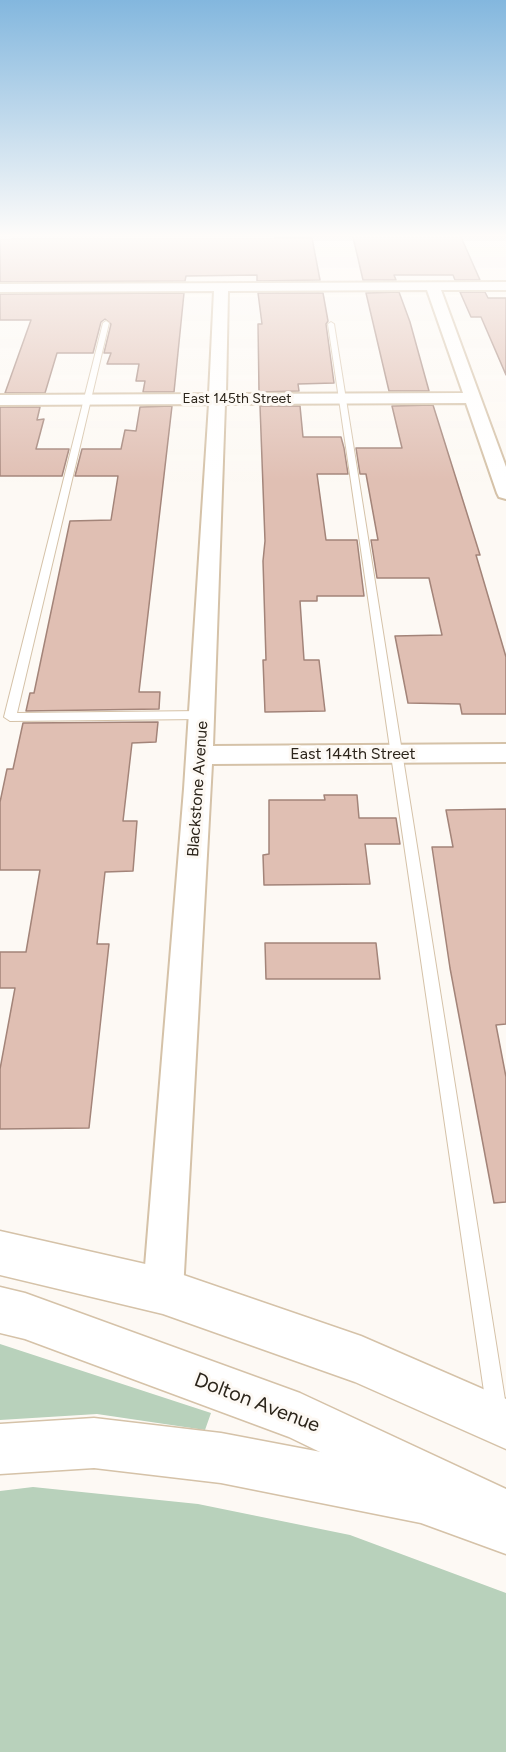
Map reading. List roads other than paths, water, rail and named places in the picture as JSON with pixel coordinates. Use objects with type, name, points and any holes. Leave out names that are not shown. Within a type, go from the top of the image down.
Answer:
[{"type":"main road","points":[[0,1253],[163,1291],[361,1360],[502,1422]]},
{"type":"main road","name":"Dolton Avenue","points":[[0,1310],[25,1316],[300,1417],[506,1516]]},
{"type":"main road","points":[[0,1449],[94,1443],[221,1458],[421,1497],[506,1528]]},
{"type":"street","name":"Blackstone Avenue","points":[[163,1291],[201,755],[220,319]]},
{"type":"street","points":[[444,319],[506,493]]},
{"type":"street","name":"East 145th Street","points":[[0,400],[473,398]]},
{"type":"street","name":"East 144th Street","points":[[201,755],[506,753]]},
{"type":"lane","points":[[106,323],[10,717],[202,715]]},
{"type":"lane","points":[[331,324],[502,1422]]}]
